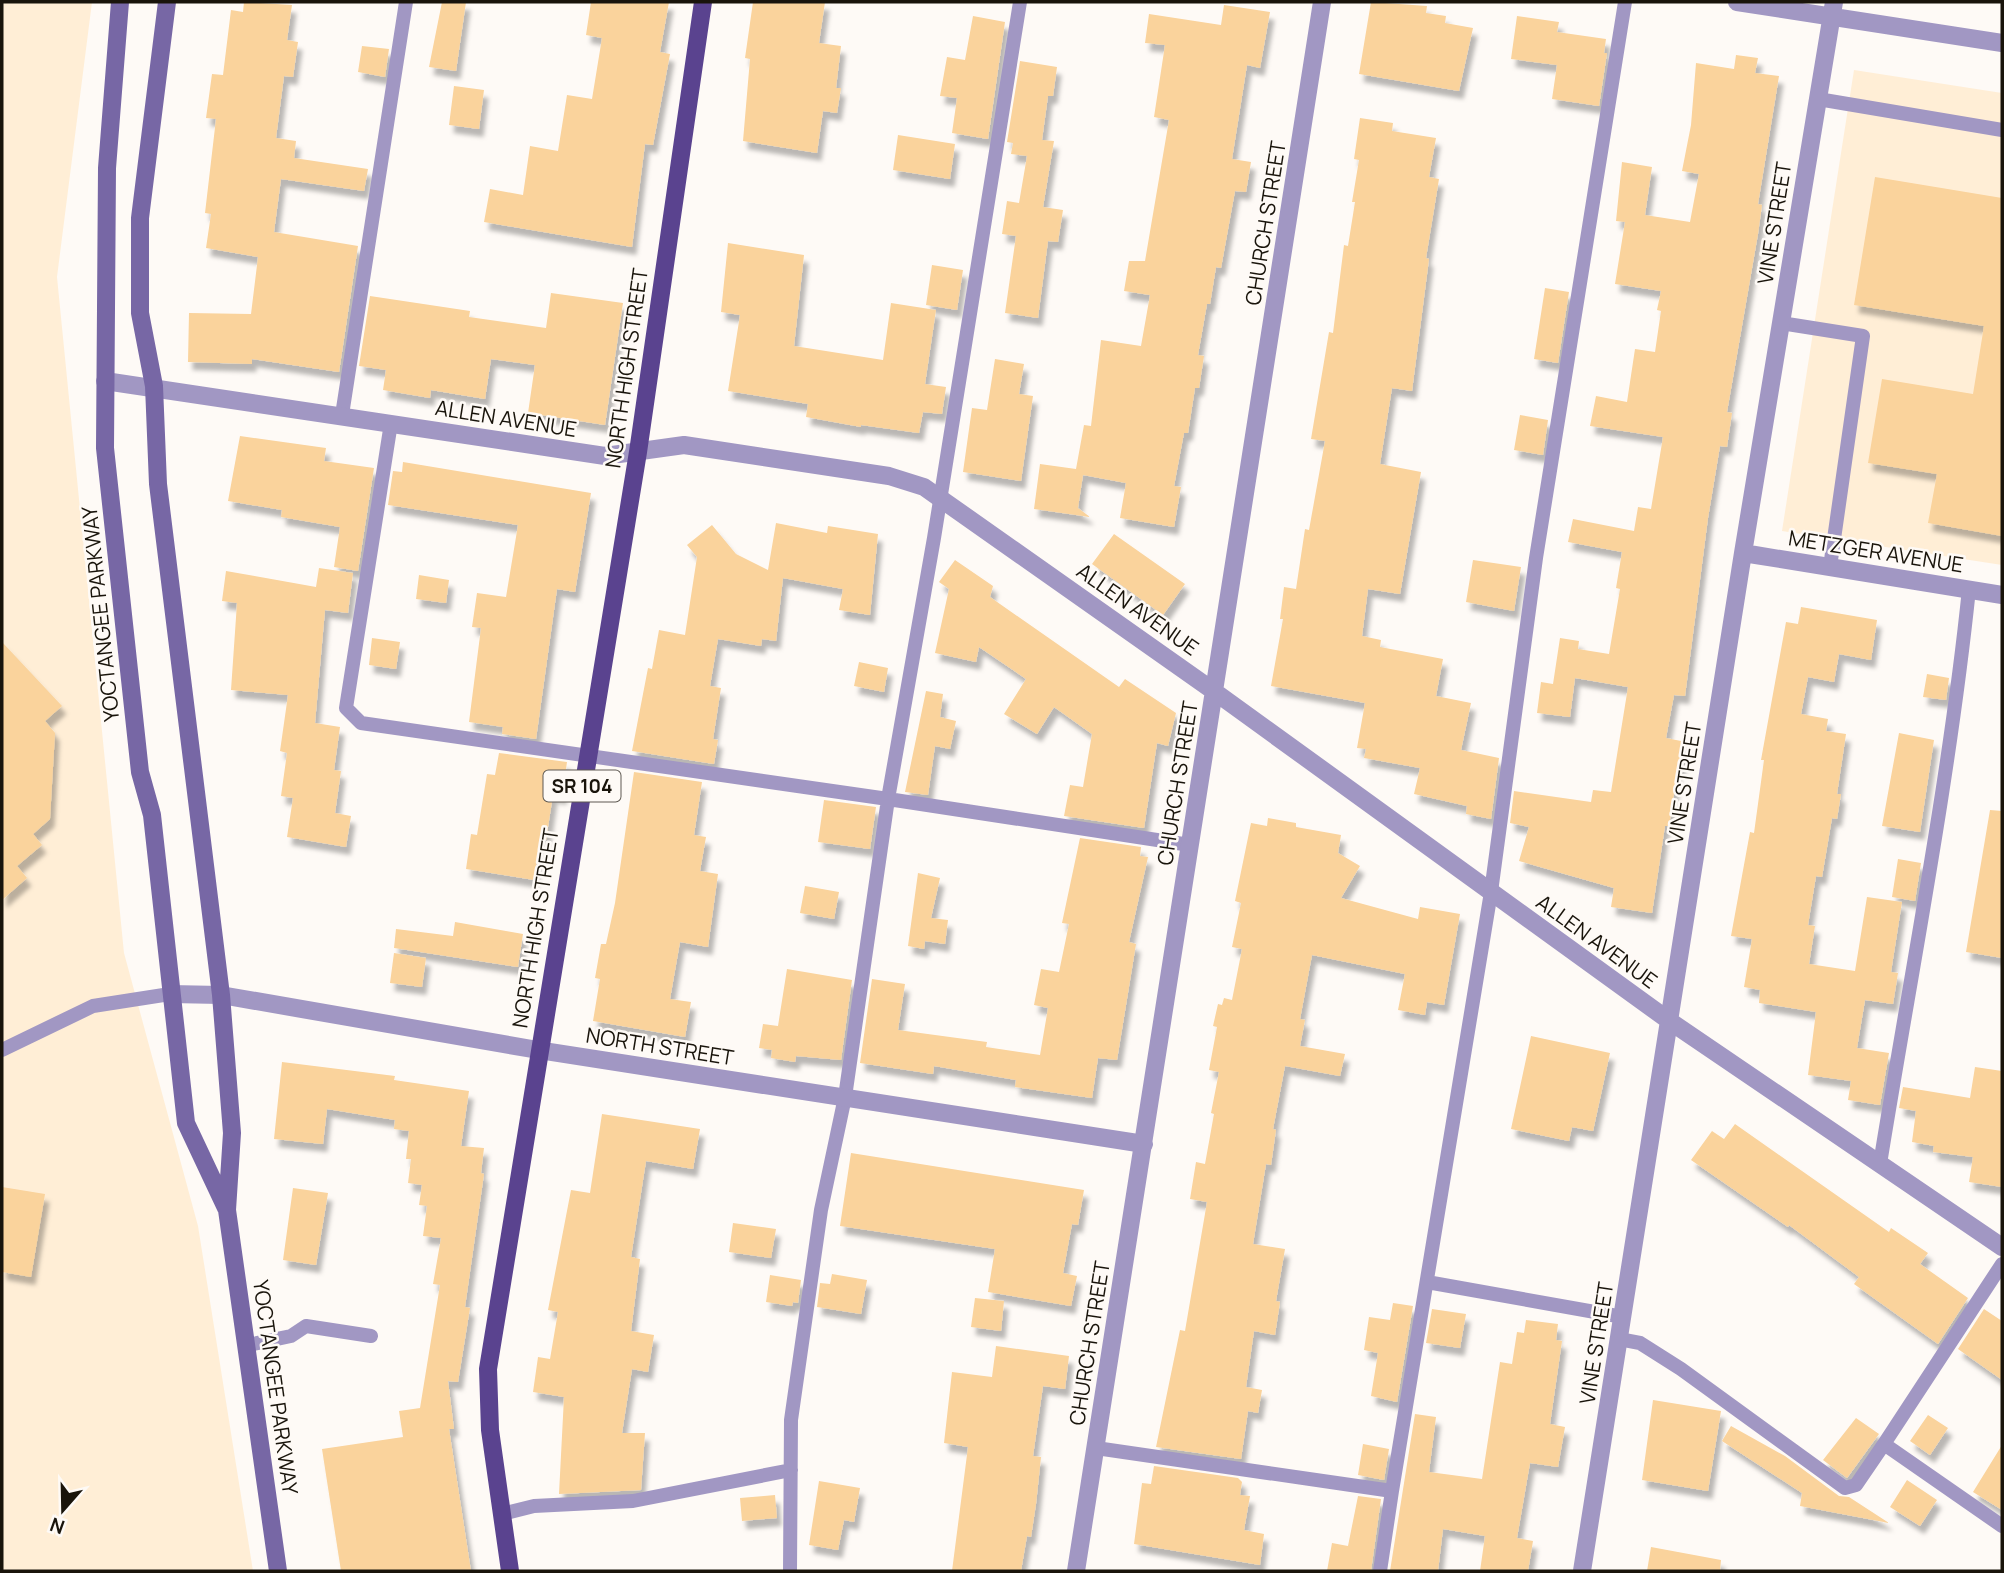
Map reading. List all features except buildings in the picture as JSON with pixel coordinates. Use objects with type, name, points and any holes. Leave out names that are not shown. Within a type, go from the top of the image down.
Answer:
[{"type":"main road","name":"NORTH HIGH STREET","points":[[510,1571],[490,1430],[488,1369],[538,1050],[638,452],[703,2]]},
{"type":"street","name":"YOCTANGEE PARKWAY","points":[[120,2],[107,168],[106,449],[140,772],[153,829],[169,947],[170,994],[186,1124],[227,1210]]},
{"type":"street","name":"YOCTANGEE PARKWAY","points":[[167,2],[140,218],[140,313],[154,386],[158,484],[221,995],[232,1133],[227,1210],[278,1571]]},
{"type":"street","name":"CHURCH STREET","points":[[1076,1571],[1322,2]]},
{"type":"street","points":[[1737,2],[1833,10],[2002,43]]},
{"type":"street","name":"VINE STREET","points":[[1582,1571],[1671,1022],[1743,553],[1833,10]]},
{"type":"street","name":"ALLEN AVENUE","points":[[105,381],[154,386],[605,456],[684,445],[889,475],[924,487],[1215,692],[1671,1022],[2002,1247]]},
{"type":"street","name":"METZGER AVENUE","points":[[1743,553],[2002,595]]},
{"type":"street","name":"NORTH STREET","points":[[170,994],[221,995],[538,1050],[1144,1144]]},
{"type":"lane","points":[[342,415],[406,2]]},
{"type":"lane","points":[[790,1571],[791,1420],[821,1210],[845,1097],[888,799],[1020,2]]},
{"type":"lane","points":[[1380,1571],[1491,892],[1536,558],[1625,2]]},
{"type":"lane","points":[[1818,99],[2002,130]]},
{"type":"lane","points":[[1781,323],[1863,336],[1830,567]]},
{"type":"lane","points":[[391,423],[345,708],[361,723],[587,754],[1190,845]]},
{"type":"lane","points":[[1880,1164],[1913,958],[1930,880],[1969,589]]},
{"type":"lane","points":[[2,1050],[93,1006],[170,994]]},
{"type":"lane","points":[[1619,1339],[1640,1343],[1681,1369],[1845,1488],[1856,1485],[2002,1264]]},
{"type":"lane","points":[[1427,1282],[1623,1317]]},
{"type":"lane","points":[[248,1345],[291,1336],[306,1326],[371,1336]]},
{"type":"lane","points":[[1884,1444],[2002,1526]]},
{"type":"lane","points":[[1096,1448],[1392,1491]]},
{"type":"lane","points":[[502,1514],[534,1506],[633,1501],[791,1470]]},
{"type":"shaded area","points":[[2,2],[92,2],[57,277],[124,953],[198,1226],[253,1571],[2,1571]]},
{"type":"shaded area","points":[[1854,70],[2002,93],[2002,565],[1782,531]]}]
